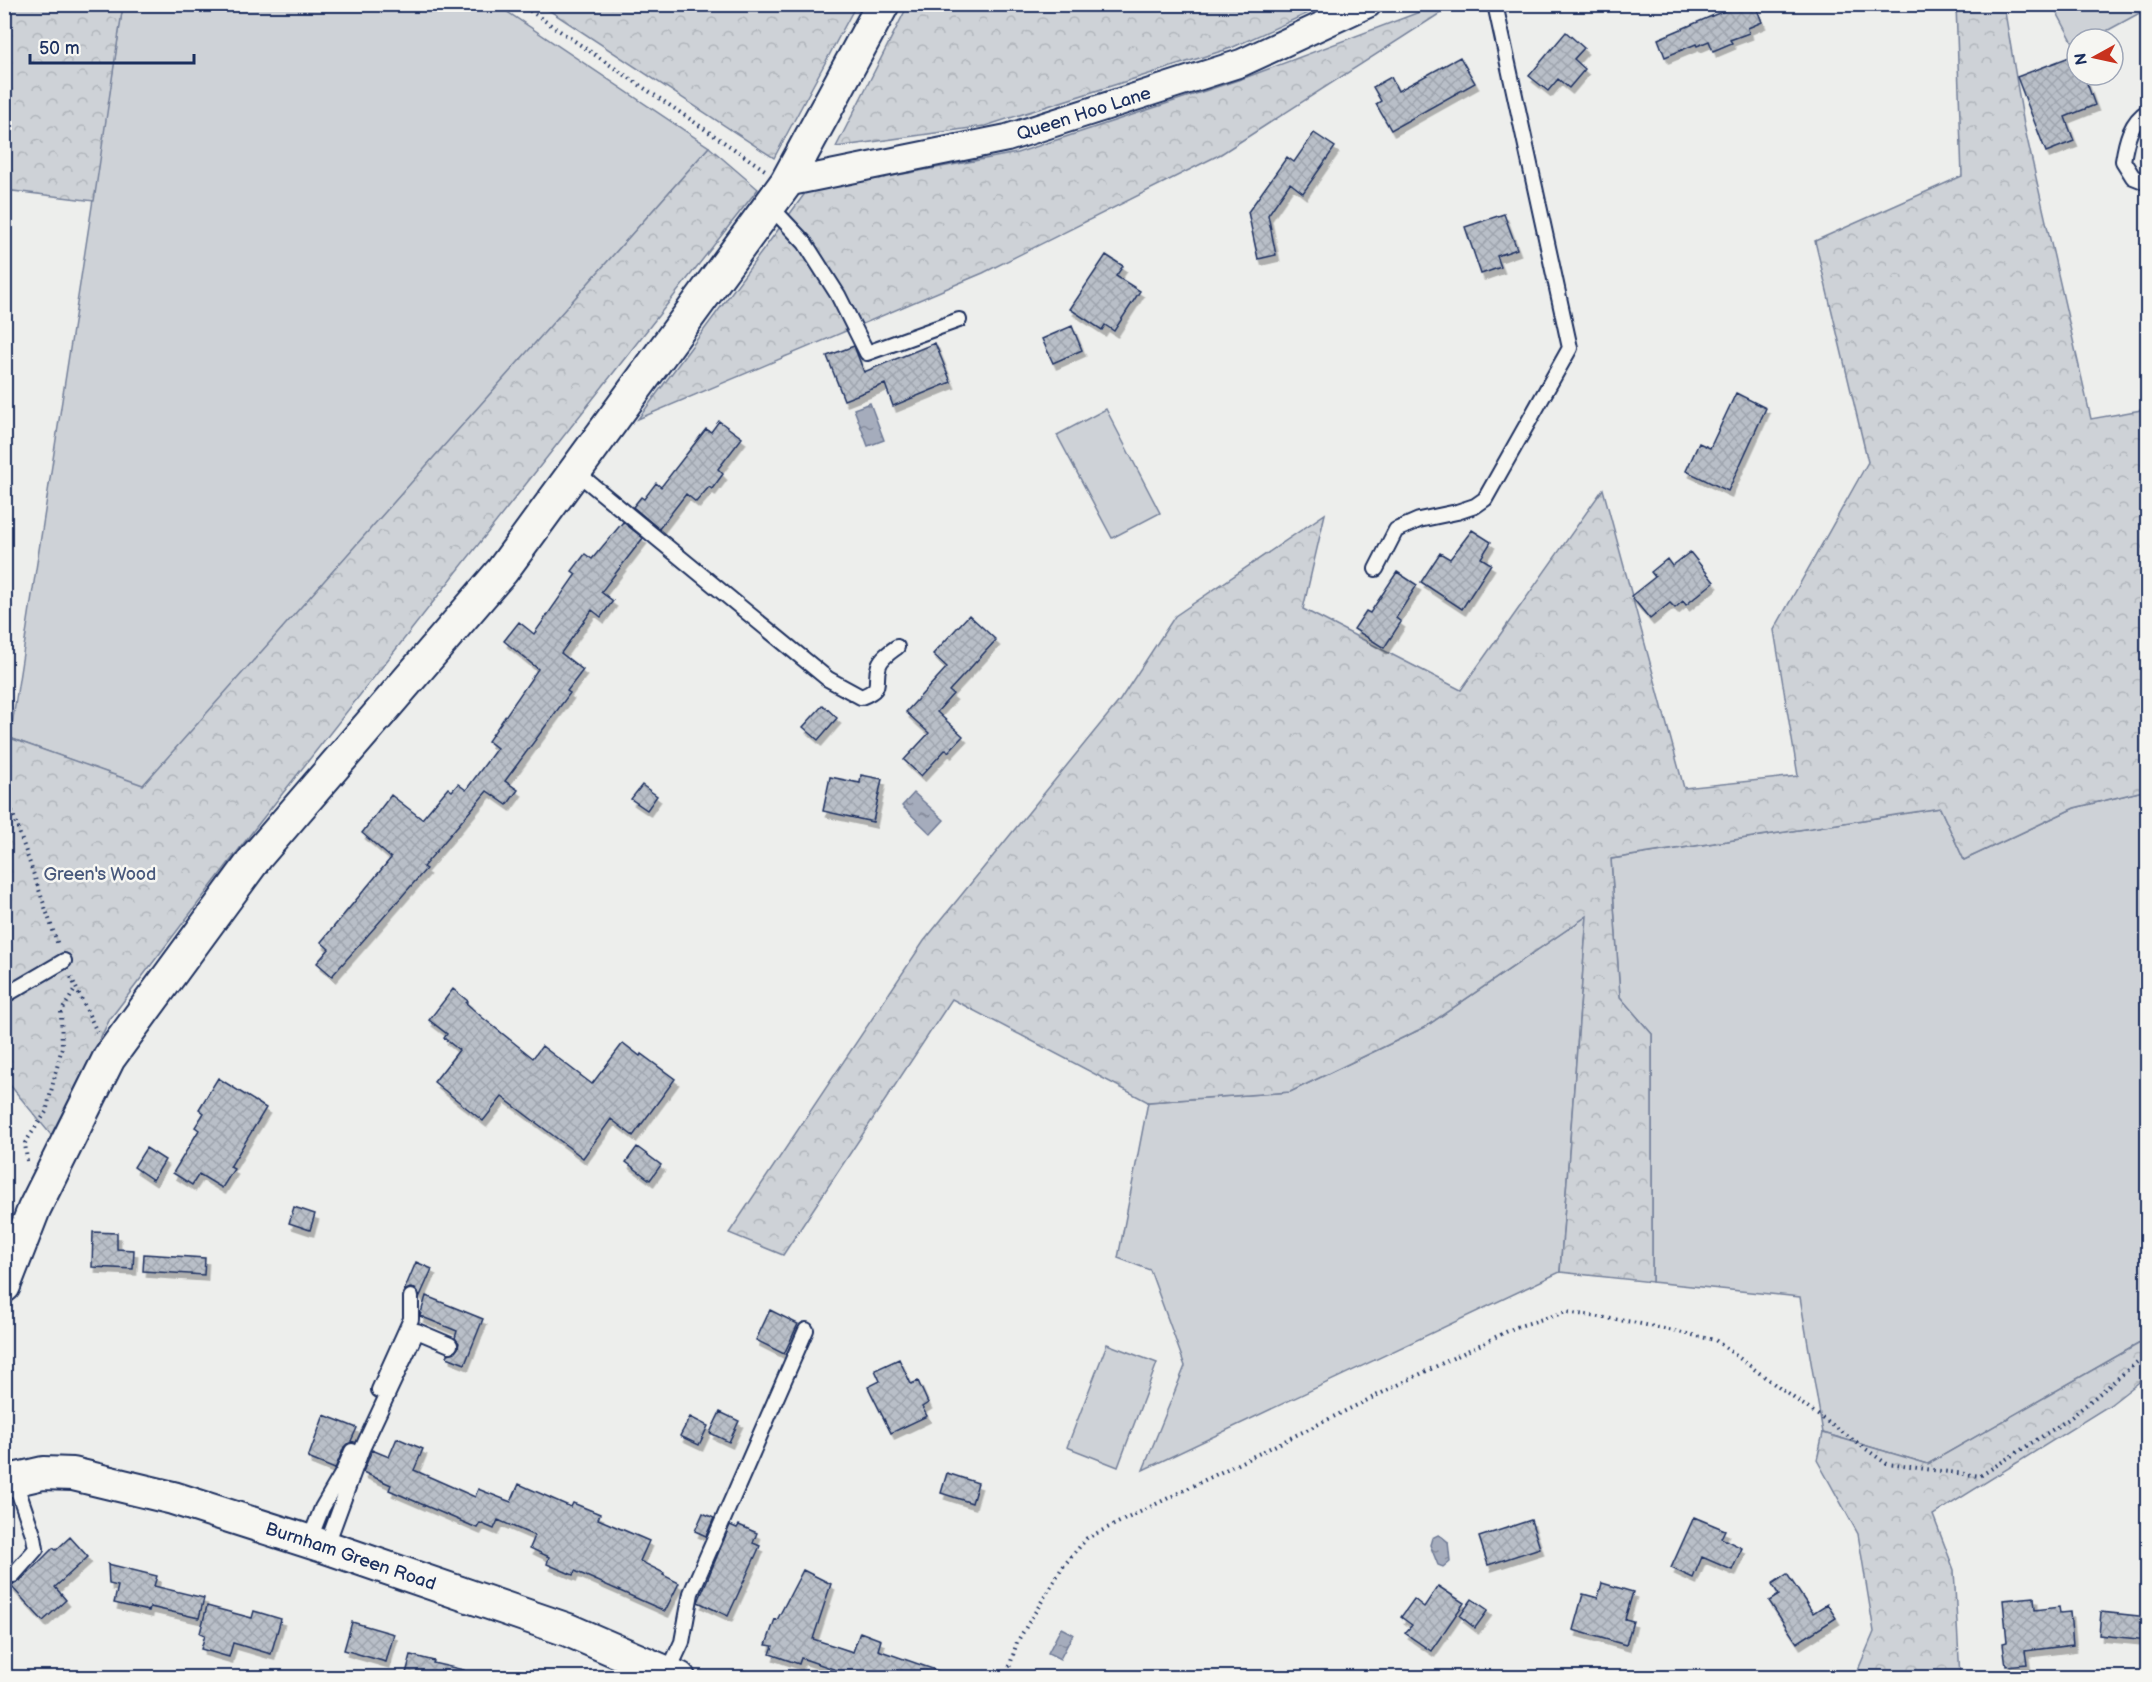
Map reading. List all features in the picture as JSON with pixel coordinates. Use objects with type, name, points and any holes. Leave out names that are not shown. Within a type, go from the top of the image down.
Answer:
[{"type":"street","points":[[4,1286],[34,1209],[109,1058],[257,856],[502,571],[778,195],[883,4]]},
{"type":"street","name":"Queen Hoo Lane","points":[[778,195],[1007,138],[1240,63],[1368,4]]},
{"type":"street","name":"Burnham Green Road","points":[[8,1475],[73,1474],[173,1498],[318,1544],[568,1630],[674,1675]]},
{"type":"lane","points":[[1376,569],[1396,530],[1419,519],[1457,513],[1485,500],[1570,348],[1495,4]]},
{"type":"lane","points":[[2148,111],[2140,116],[2127,139],[2123,161],[2133,177],[2148,183]]},
{"type":"lane","points":[[778,195],[838,295],[867,353],[959,320]]},
{"type":"lane","points":[[575,471],[828,679],[861,697],[873,692],[878,686],[879,665],[886,655],[897,647]]},
{"type":"lane","points":[[4,996],[64,961]]},
{"type":"lane","points":[[318,1544],[322,1508],[343,1472],[411,1319],[411,1298]]},
{"type":"lane","points":[[674,1675],[691,1593],[806,1330]]},
{"type":"lane","points":[[318,1544],[417,1331],[450,1345]]},
{"type":"lane","points":[[8,1475],[34,1537],[36,1549],[13,1575]]},
{"type":"path","points":[[519,4],[778,195]]},
{"type":"path","points":[[4,788],[64,961],[109,1058]]},
{"type":"path","points":[[28,1165],[25,1143],[46,1112],[62,1047],[61,1012],[76,988]]},
{"type":"path","points":[[1006,1677],[1017,1642],[1062,1568],[1087,1538],[1516,1328],[1566,1312],[1632,1322],[1715,1340],[1887,1464],[1980,1476],[2069,1419],[2148,1353]]},
{"type":"green space","points":[[5,4],[123,5],[94,201],[5,190]]},
{"type":"green space","points":[[908,4],[1326,5],[1231,48],[985,126],[836,147]]},
{"type":"green space","points":[[123,5],[497,5],[709,147],[143,786],[10,738]]},
{"type":"green space","points":[[541,5],[856,5],[774,158]]},
{"type":"green space","points":[[1438,5],[1453,5],[1221,154],[983,273],[638,419],[806,192],[1017,153],[1247,77]]},
{"type":"green space","points":[[1956,5],[2022,5],[2005,12],[2024,125],[2091,419],[2147,409],[2147,790],[2074,808],[1964,860],[1940,808],[1611,859],[1620,997],[1652,1034],[1652,1282],[1560,1272],[1587,916],[1425,1027],[1290,1092],[1148,1102],[952,999],[783,1255],[729,1233],[924,941],[1120,700],[1175,616],[1325,514],[1303,609],[1461,690],[1603,489],[1684,788],[1798,776],[1774,630],[1868,462],[1815,241],[1962,176]]},
{"type":"green space","points":[[2053,5],[2147,5],[2147,9],[2114,27],[2065,27]]},
{"type":"green space","name":"Green's Wood","points":[[709,147],[758,189],[253,831],[110,1019],[51,1135],[5,1079],[4,736],[143,785]]},
{"type":"green space","points":[[1106,409],[1160,513],[1112,538],[1057,435]]},
{"type":"green space","points":[[2147,790],[2147,1339],[1928,1464],[1823,1433],[1800,1297],[1652,1282],[1652,1034],[1620,997],[1611,859],[1940,808],[1964,860],[2074,808]]},
{"type":"green space","points":[[1587,916],[1560,1272],[1143,1470],[1185,1366],[1150,1270],[1118,1258],[1148,1102],[1290,1092],[1425,1027]]},
{"type":"green space","points":[[2147,1339],[2147,1376],[2110,1405],[1933,1515],[1954,1570],[1960,1677],[1855,1677],[1874,1632],[1858,1534],[1817,1460],[1823,1433],[1928,1464]]},
{"type":"green space","points":[[1107,1344],[1157,1363],[1118,1467],[1067,1447]]},
{"type":"water","points":[[870,403],[884,440],[868,446],[854,409]]},
{"type":"water","points":[[914,793],[944,820],[931,834],[902,806]]},
{"type":"water","points":[[1438,1535],[1448,1542],[1450,1561],[1443,1567],[1438,1565],[1430,1545],[1432,1538]]},
{"type":"water","points":[[1061,1628],[1073,1634],[1060,1659],[1048,1653]]},
{"type":"building","points":[[1740,4],[1755,4],[1762,22],[1748,28],[1749,33],[1730,40],[1732,43],[1713,51],[1709,41],[1665,57],[1658,39]]},
{"type":"building","points":[[1566,32],[1584,48],[1574,59],[1585,69],[1569,88],[1558,79],[1548,91],[1529,76]]},
{"type":"building","points":[[1460,57],[1475,83],[1391,130],[1376,104],[1381,101],[1373,87],[1391,77],[1398,91]]},
{"type":"building","points":[[2065,59],[2065,87],[2088,87],[2095,105],[2065,117],[2074,141],[2046,152],[2017,77]]},
{"type":"building","points":[[1314,133],[1335,147],[1303,193],[1290,183],[1268,215],[1276,255],[1258,259],[1248,212],[1287,157],[1294,162]]},
{"type":"building","points":[[1504,214],[1517,249],[1497,256],[1501,267],[1481,274],[1465,227]]},
{"type":"building","points":[[1106,255],[1123,266],[1116,276],[1140,291],[1114,331],[1105,325],[1102,330],[1070,309]]},
{"type":"building","points":[[1072,326],[1082,350],[1053,363],[1042,339]]},
{"type":"building","points":[[935,343],[951,382],[893,406],[885,384],[844,400],[827,356],[854,346],[864,372]]},
{"type":"building","points":[[1736,393],[1766,408],[1728,491],[1686,471],[1699,443],[1710,448]]},
{"type":"building","points":[[719,421],[742,438],[718,469],[723,474],[712,489],[709,487],[696,502],[686,494],[659,529],[633,507],[641,497],[644,499],[656,483],[661,487],[706,429],[711,432]]},
{"type":"building","points":[[623,522],[643,538],[601,592],[613,601],[601,617],[592,610],[561,653],[583,670],[567,691],[570,693],[505,781],[518,790],[507,805],[487,791],[423,867],[426,869],[332,976],[317,963],[329,949],[321,942],[391,858],[362,833],[391,795],[422,819],[448,788],[452,791],[458,784],[466,790],[497,748],[488,741],[538,669],[504,641],[519,622],[534,634],[576,574],[572,571],[585,554],[592,559]]},
{"type":"building","points":[[1472,530],[1491,542],[1481,558],[1491,564],[1462,609],[1421,582],[1440,553],[1450,559]]},
{"type":"building","points":[[1690,552],[1714,582],[1686,605],[1683,601],[1675,608],[1670,603],[1650,619],[1631,596],[1655,577],[1651,572],[1667,559],[1672,566]]},
{"type":"building","points":[[1397,572],[1417,585],[1396,618],[1401,622],[1384,648],[1354,629],[1366,611],[1370,613]]},
{"type":"building","points":[[969,615],[996,640],[949,691],[953,694],[937,712],[963,736],[948,752],[946,749],[921,776],[904,760],[929,733],[906,712],[947,667],[933,654]]},
{"type":"building","points":[[823,705],[837,718],[818,740],[803,727]]},
{"type":"building","points":[[861,775],[882,779],[873,822],[823,811],[830,777],[860,783]]},
{"type":"building","points":[[642,785],[657,796],[647,810],[631,799]]},
{"type":"building","points":[[453,989],[483,1018],[533,1058],[542,1046],[592,1084],[623,1043],[675,1079],[633,1136],[611,1119],[583,1158],[502,1097],[483,1121],[434,1082],[459,1050],[444,1038],[447,1034],[429,1020]]},
{"type":"building","points":[[218,1078],[266,1108],[230,1167],[234,1169],[222,1188],[199,1174],[192,1185],[173,1173],[199,1130],[195,1127],[204,1113],[199,1109]]},
{"type":"building","points":[[637,1147],[661,1165],[650,1180],[626,1162]]},
{"type":"building","points":[[146,1148],[165,1160],[153,1180],[134,1167]]},
{"type":"building","points":[[294,1207],[315,1214],[310,1230],[289,1223]]},
{"type":"building","points":[[93,1232],[117,1233],[117,1249],[134,1250],[133,1269],[92,1267]]},
{"type":"building","points":[[144,1254],[205,1258],[204,1275],[143,1271]]},
{"type":"building","points":[[416,1262],[432,1269],[420,1296],[415,1289],[410,1288],[404,1291]]},
{"type":"building","points":[[426,1296],[483,1319],[465,1364],[447,1357],[458,1348],[459,1343],[455,1338],[457,1331],[420,1316]]},
{"type":"building","points":[[770,1310],[798,1324],[784,1354],[756,1340]]},
{"type":"building","points":[[899,1359],[911,1384],[918,1381],[928,1403],[922,1407],[927,1416],[891,1433],[868,1387],[880,1381],[875,1370]]},
{"type":"building","points":[[720,1412],[739,1421],[729,1442],[710,1433]]},
{"type":"building","points":[[324,1415],[357,1428],[351,1441],[354,1442],[344,1447],[335,1469],[308,1458]]},
{"type":"building","points":[[690,1417],[708,1426],[699,1445],[680,1436]]},
{"type":"building","points":[[397,1438],[423,1449],[414,1470],[475,1497],[478,1489],[511,1502],[519,1484],[571,1507],[573,1503],[600,1514],[598,1519],[649,1541],[640,1561],[679,1583],[665,1611],[575,1571],[573,1575],[547,1564],[549,1557],[530,1548],[535,1536],[498,1520],[494,1529],[480,1523],[477,1528],[389,1490],[391,1485],[363,1472],[372,1450],[389,1457]]},
{"type":"building","points":[[947,1473],[978,1483],[972,1503],[941,1493]]},
{"type":"building","points":[[703,1513],[714,1518],[706,1536],[695,1531]]},
{"type":"building","points":[[1694,1517],[1725,1530],[1721,1538],[1742,1548],[1732,1570],[1702,1557],[1693,1578],[1671,1568]]},
{"type":"building","points":[[1531,1520],[1540,1548],[1488,1565],[1479,1537]]},
{"type":"building","points":[[730,1525],[737,1528],[739,1525],[757,1533],[753,1543],[760,1546],[728,1616],[698,1602]]},
{"type":"building","points":[[70,1537],[88,1557],[55,1587],[66,1600],[43,1621],[11,1586],[20,1581],[53,1548],[56,1550]]},
{"type":"building","points":[[108,1564],[157,1576],[154,1586],[204,1598],[199,1618],[150,1607],[149,1611],[114,1603],[118,1586],[109,1584]]},
{"type":"building","points":[[803,1570],[831,1584],[813,1639],[853,1652],[860,1632],[881,1640],[878,1650],[950,1675],[950,1677],[857,1677],[801,1658],[799,1664],[770,1654],[773,1646],[766,1645],[775,1619],[777,1620]]},
{"type":"building","points":[[1787,1574],[1813,1613],[1827,1604],[1836,1618],[1797,1643],[1769,1601],[1779,1595],[1772,1584]]},
{"type":"building","points":[[1602,1583],[1633,1592],[1625,1619],[1633,1621],[1626,1645],[1573,1630],[1583,1594],[1598,1598]]},
{"type":"building","points":[[1438,1586],[1464,1603],[1431,1651],[1405,1633],[1412,1625],[1401,1617],[1414,1599],[1424,1607]]},
{"type":"building","points":[[2034,1597],[2035,1610],[2059,1607],[2060,1613],[2070,1612],[2073,1645],[2025,1651],[2027,1664],[2006,1666],[2003,1643],[2007,1642],[2003,1600]]},
{"type":"building","points":[[1472,1599],[1488,1610],[1475,1628],[1460,1616]]},
{"type":"building","points":[[207,1606],[252,1618],[254,1611],[281,1619],[271,1654],[233,1643],[229,1657],[201,1649],[205,1635],[200,1633]]},
{"type":"building","points":[[2101,1612],[2148,1617],[2148,1640],[2099,1635]]},
{"type":"building","points":[[352,1622],[394,1634],[386,1662],[344,1650]]},
{"type":"building","points":[[411,1655],[464,1670],[464,1677],[405,1677]]}]
